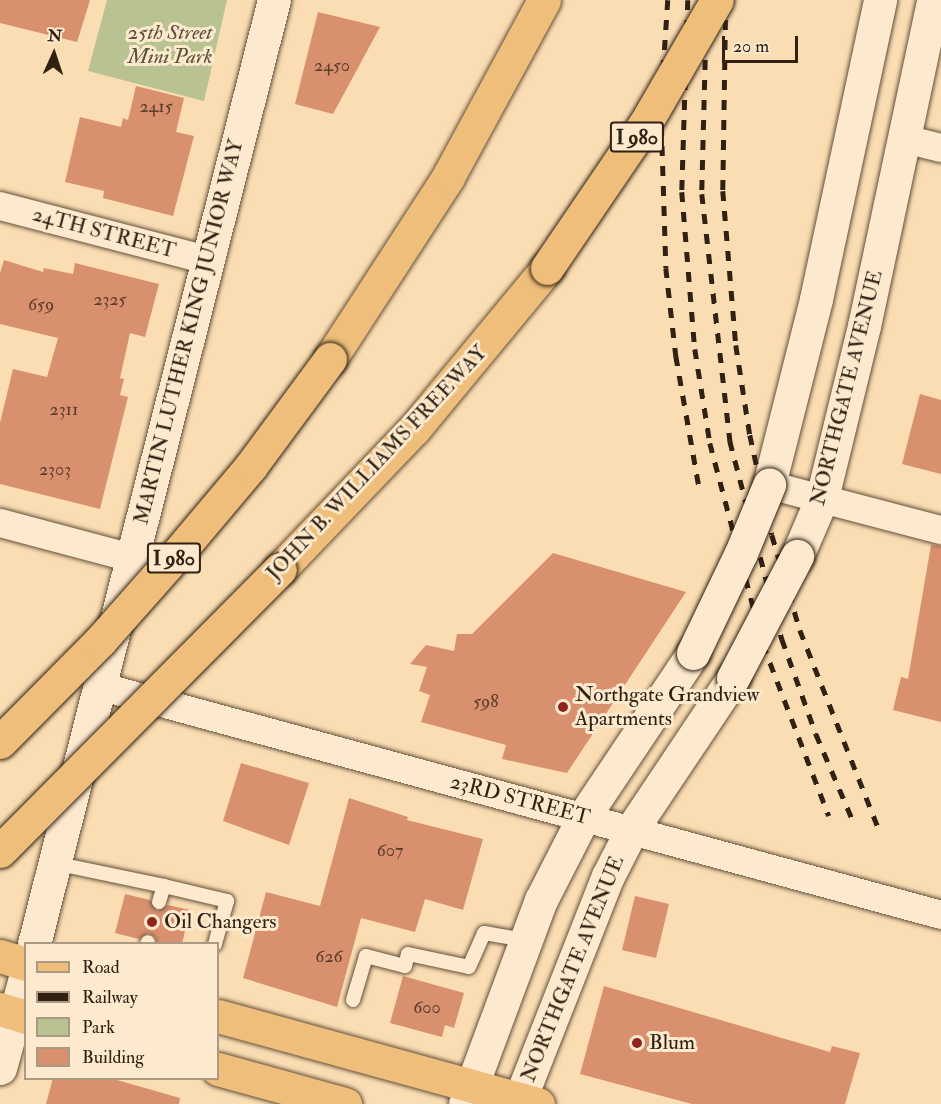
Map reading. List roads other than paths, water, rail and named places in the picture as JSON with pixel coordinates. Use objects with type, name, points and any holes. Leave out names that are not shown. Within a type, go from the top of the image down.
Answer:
[{"type":"main road","name":"MARTIN LUTHER KING JUNIOR WAY","points":[[34,942],[274,0]]},
{"type":"main road","name":"I 980","points":[[0,742],[100,641],[177,554],[250,466],[330,359],[448,177],[544,0]]},
{"type":"main road","name":"JOHN B. WILLIAMS FREEWAY","points":[[0,851],[280,569],[422,421],[547,268],[645,124],[717,0]]},
{"type":"main road","points":[[468,1095],[525,940],[584,816],[693,653],[741,553],[769,485],[816,299],[880,0]]},
{"type":"main road","name":"NORTHGATE AVENUE","points":[[526,1102],[604,885],[632,829],[732,678],[796,556],[822,498],[905,139],[933,0]]},
{"type":"main road","points":[[0,956],[24,963]]},
{"type":"main road","points":[[0,1068],[13,1013],[24,980]]},
{"type":"main road","points":[[219,1016],[468,1095],[526,1102]]},
{"type":"main road","points":[[219,1070],[345,1104]]},
{"type":"street","points":[[905,139],[941,148]]},
{"type":"street","name":"24TH STREET","points":[[0,206],[207,260]]},
{"type":"street","points":[[769,485],[941,530]]},
{"type":"street","points":[[0,523],[132,558]]},
{"type":"street","name":"23RD STREET","points":[[99,686],[632,829],[941,915]]},
{"type":"lane","points":[[54,863],[227,901],[216,942]]},
{"type":"lane","points":[[159,902],[164,886]]},
{"type":"lane","points":[[353,1000],[366,956],[405,966],[408,954],[469,967],[484,933],[525,940]]},
{"type":"railway","points":[[668,0],[661,106],[666,268],[676,356],[699,486]]},
{"type":"railway","points":[[688,0],[682,192],[695,349],[710,443],[763,644],[829,816]]},
{"type":"railway","points":[[707,0],[702,194],[730,441],[782,639],[816,734],[854,823]]},
{"type":"railway","points":[[726,0],[723,191],[736,345],[750,435],[772,535],[800,630],[878,827]]},
{"type":"place","name":"Northgate Grandview Apartments","points":[[563,707]]},
{"type":"place","name":"Oil Changers","points":[[152,922]]},
{"type":"place","name":"Blum","points":[[637,1043]]},
{"type":"park label","name":"25th Street Mini Park","points":[[170,45]]}]
